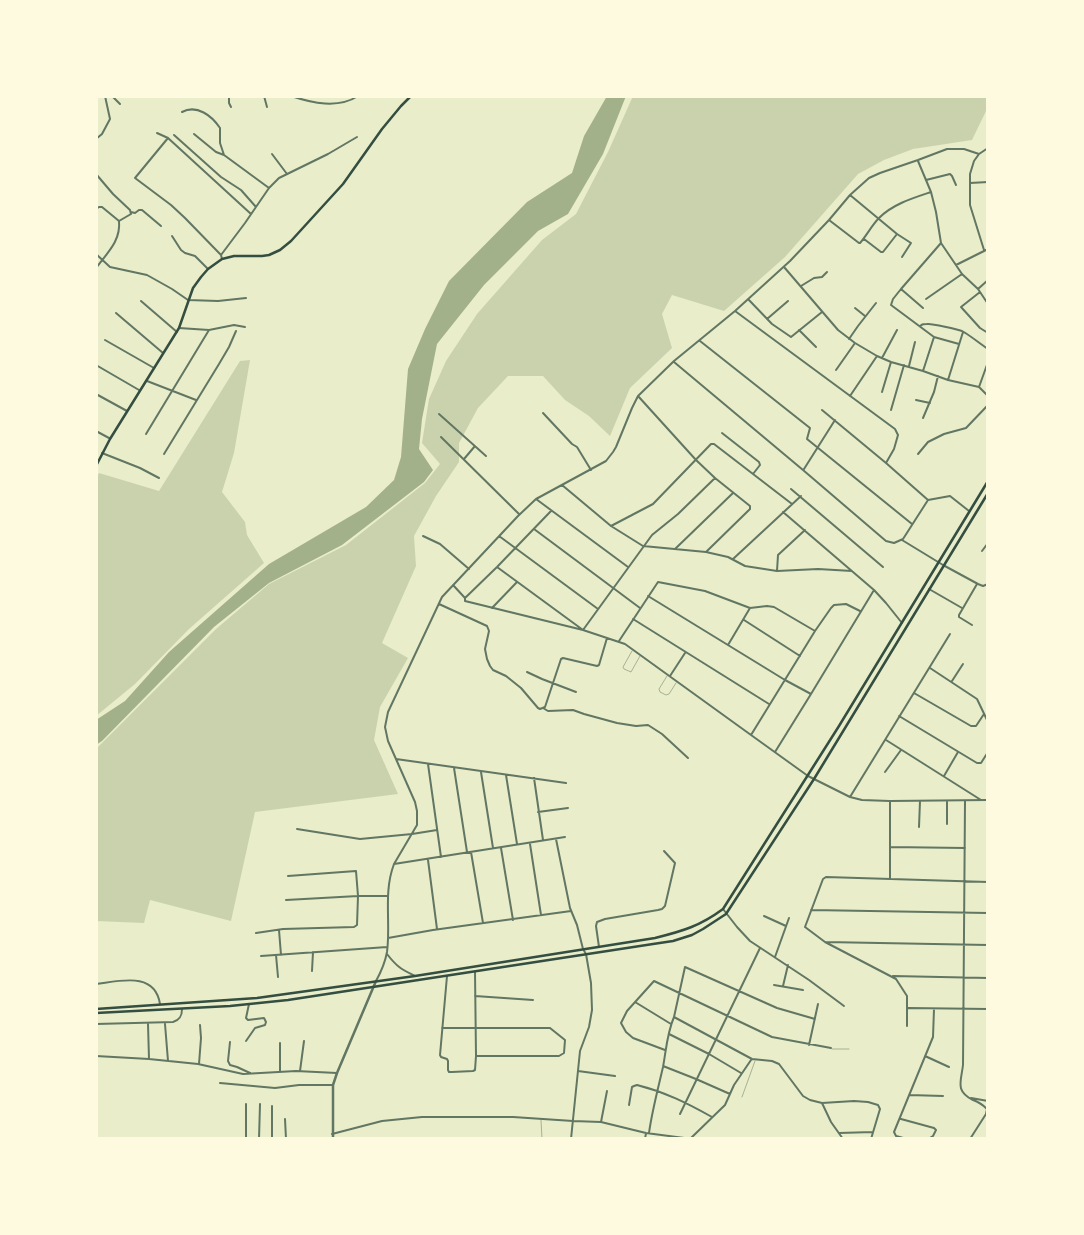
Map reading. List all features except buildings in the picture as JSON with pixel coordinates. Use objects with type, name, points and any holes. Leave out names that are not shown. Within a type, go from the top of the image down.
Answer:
[{"type":"main road","points":[[96,466],[110,439],[179,328],[193,288],[201,277],[208,269],[222,259],[234,256],[269,255],[280,250],[291,241],[344,184],[382,129],[411,96]]},
{"type":"main road","points":[[96,1009],[257,998],[415,976],[655,938],[694,927],[710,919],[723,909],[808,776],[988,481]]},
{"type":"main road","points":[[96,1013],[230,1006],[288,1000],[673,941],[703,929],[726,914],[814,779],[988,492]]},
{"type":"main road","points":[[230,1000],[230,1006]]},
{"type":"street","points":[[96,139],[105,130],[110,119],[105,96]]},
{"type":"street","points":[[112,96],[120,104]]},
{"type":"street","points":[[229,96],[231,107]]},
{"type":"street","points":[[264,96],[267,107]]},
{"type":"street","points":[[291,96],[309,102],[325,104],[345,102],[358,96]]},
{"type":"street","points":[[182,112],[186,109],[195,109],[212,118],[220,128],[220,143],[224,155]]},
{"type":"street","points":[[157,133],[168,138],[251,214]]},
{"type":"street","points":[[194,134],[216,152],[224,155],[269,188]]},
{"type":"street","points":[[174,135],[221,177],[241,190],[256,207]]},
{"type":"street","points":[[220,255],[269,188],[279,178],[288,175],[356,137]]},
{"type":"street","points":[[168,138],[135,179],[171,205],[222,259]]},
{"type":"street","points":[[333,1139],[333,1085],[387,954],[389,882],[394,864],[417,825],[415,802],[388,741],[385,727],[388,712],[442,597],[536,499],[606,461],[614,452],[638,396],[674,361],[735,311],[784,267],[850,195],[869,178],[947,149],[958,148],[979,154]]},
{"type":"street","points":[[984,250],[970,205],[970,174],[974,161],[979,154],[988,148]]},
{"type":"street","points":[[272,154],[288,175]]},
{"type":"street","points":[[918,160],[931,192],[941,243],[962,274],[978,289],[988,304]]},
{"type":"street","points":[[96,174],[131,212]]},
{"type":"street","points":[[926,180],[950,174],[956,186]]},
{"type":"street","points":[[970,183],[988,182]]},
{"type":"street","points":[[829,220],[860,243],[878,218],[902,203],[931,192]]},
{"type":"street","points":[[850,195],[897,234],[911,243],[902,257]]},
{"type":"street","points":[[96,209],[102,207],[119,220],[120,230],[113,247],[96,268]]},
{"type":"street","points":[[119,220],[128,216],[131,212],[135,213],[141,209],[161,226]]},
{"type":"street","points":[[864,239],[883,252],[897,234]]},
{"type":"street","points":[[172,236],[181,250],[195,256],[208,269]]},
{"type":"street","points":[[941,243],[893,298],[891,304],[934,337],[959,344]]},
{"type":"street","points":[[956,266],[988,249]]},
{"type":"street","points":[[96,254],[110,267],[138,273],[156,280],[172,288],[188,300],[218,301],[246,298]]},
{"type":"street","points":[[784,267],[838,330],[855,343],[891,362],[948,380],[978,387],[988,396]]},
{"type":"street","points":[[801,286],[814,278],[822,277],[827,272]]},
{"type":"street","points":[[926,299],[962,274]]},
{"type":"street","points":[[978,289],[988,280]]},
{"type":"street","points":[[901,289],[923,308]]},
{"type":"street","points":[[980,292],[961,307],[980,328],[988,333]]},
{"type":"street","points":[[748,299],[766,319],[791,337],[822,311]]},
{"type":"street","points":[[141,301],[176,332]]},
{"type":"street","points":[[766,319],[788,301]]},
{"type":"street","points":[[849,339],[876,303]]},
{"type":"street","points":[[855,308],[865,316]]},
{"type":"street","points":[[735,311],[898,432],[894,449],[886,463]]},
{"type":"street","points":[[116,313],[163,353]]},
{"type":"street","points":[[919,326],[925,323],[963,332],[988,349]]},
{"type":"street","points":[[179,328],[209,330],[234,325],[245,326]]},
{"type":"street","points":[[146,434],[209,330]]},
{"type":"street","points":[[799,330],[816,347]]},
{"type":"street","points":[[882,358],[897,330]]},
{"type":"street","points":[[164,454],[229,346],[236,331]]},
{"type":"street","points":[[948,380],[963,332]]},
{"type":"street","points":[[924,371],[934,337]]},
{"type":"street","points":[[105,340],[154,368]]},
{"type":"street","points":[[700,340],[810,428],[807,439],[912,524]]},
{"type":"street","points":[[909,367],[915,342]]},
{"type":"street","points":[[836,370],[855,343]]},
{"type":"street","points":[[850,397],[877,356]]},
{"type":"street","points":[[674,361],[886,541],[894,543],[902,540],[928,500],[950,496],[969,512]]},
{"type":"street","points":[[882,392],[891,362]]},
{"type":"street","points":[[978,387],[988,362]]},
{"type":"street","points":[[96,365],[140,391]]},
{"type":"street","points":[[892,410],[904,365]]},
{"type":"street","points":[[923,418],[934,392],[938,376]]},
{"type":"street","points":[[147,381],[197,400]]},
{"type":"street","points":[[96,394],[128,411]]},
{"type":"street","points":[[638,396],[696,460],[751,507],[706,552]]},
{"type":"street","points":[[916,400],[930,403]]},
{"type":"street","points":[[918,454],[928,442],[944,434],[966,428],[988,405]]},
{"type":"street","points":[[822,410],[928,500]]},
{"type":"street","points":[[544,413],[577,447],[591,470]]},
{"type":"street","points":[[439,414],[486,456]]},
{"type":"street","points":[[803,470],[834,420]]},
{"type":"street","points":[[96,431],[110,439]]},
{"type":"street","points":[[722,433],[759,462],[760,465],[752,474]]},
{"type":"street","points":[[441,437],[520,514]]},
{"type":"street","points":[[611,526],[654,504],[711,444],[714,444],[792,504]]},
{"type":"street","points":[[464,458],[476,446]]},
{"type":"street","points":[[102,453],[145,470],[159,478]]},
{"type":"street","points":[[583,630],[652,535],[678,514],[715,478]]},
{"type":"street","points":[[562,485],[611,526],[643,546],[706,552],[728,557],[745,566],[777,571],[818,569],[852,571]]},
{"type":"street","points":[[791,489],[883,567]]},
{"type":"street","points":[[675,549],[733,493]]},
{"type":"street","points":[[732,560],[801,496]]},
{"type":"street","points":[[536,499],[628,567]]},
{"type":"street","points":[[465,599],[551,511]]},
{"type":"street","points":[[783,512],[874,590],[902,623]]},
{"type":"street","points":[[534,529],[640,608]]},
{"type":"street","points":[[777,571],[778,555],[805,530]]},
{"type":"street","points":[[423,536],[440,544],[469,569]]},
{"type":"street","points":[[499,536],[598,609]]},
{"type":"street","points":[[902,540],[977,584],[983,586],[988,584]]},
{"type":"street","points":[[982,551],[988,543]]},
{"type":"street","points":[[497,567],[583,630]]},
{"type":"street","points":[[492,608],[518,582]]},
{"type":"street","points":[[620,641],[658,582],[705,591],[750,608],[774,607],[815,631]]},
{"type":"street","points":[[972,625],[959,617],[959,614],[977,584]]},
{"type":"street","points":[[453,585],[467,602],[583,630],[620,641],[808,776],[850,797],[862,800],[890,801],[988,800]]},
{"type":"street","points":[[929,589],[962,608]]},
{"type":"street","points":[[775,752],[874,590]]},
{"type":"street","points":[[648,596],[811,694]]},
{"type":"street","points":[[439,604],[488,626],[489,631],[485,649],[490,666],[493,670],[506,676],[521,688],[538,708],[548,711],[573,710],[617,723],[636,726],[648,725],[662,734],[688,758]]},
{"type":"street","points":[[751,735],[830,608],[834,605],[846,604],[860,611]]},
{"type":"street","points":[[728,645],[750,608]]},
{"type":"street","points":[[633,619],[770,705]]},
{"type":"street","points":[[744,620],[800,656]]},
{"type":"street","points":[[850,797],[950,634]]},
{"type":"street","points":[[543,708],[545,707],[561,659],[595,666],[599,665],[607,638]]},
{"type":"street","points":[[669,675],[685,652]]},
{"type":"street","points":[[952,682],[963,664]]},
{"type":"street","points":[[930,668],[977,699],[988,722]]},
{"type":"street","points":[[527,672],[576,692]]},
{"type":"street","points":[[914,693],[971,726],[976,726],[984,714]]},
{"type":"street","points":[[899,716],[979,763],[981,763],[988,752]]},
{"type":"street","points":[[885,740],[981,800]]},
{"type":"street","points":[[885,772],[902,750]]},
{"type":"street","points":[[943,776],[958,752]]},
{"type":"street","points":[[396,759],[566,783]]},
{"type":"street","points":[[428,764],[441,857]]},
{"type":"street","points":[[454,767],[467,852]]},
{"type":"street","points":[[481,771],[493,848]]},
{"type":"street","points":[[506,774],[517,844]]},
{"type":"street","points":[[534,778],[543,840]]},
{"type":"street","points":[[965,800],[963,1065],[961,1087],[965,1095],[987,1109],[986,1114],[970,1139]]},
{"type":"street","points":[[890,801],[890,879]]},
{"type":"street","points":[[919,827],[920,801]]},
{"type":"street","points":[[947,801],[947,824]]},
{"type":"street","points":[[538,812],[568,808]]},
{"type":"street","points":[[297,829],[360,839],[437,830]]},
{"type":"street","points":[[394,864],[565,837]]},
{"type":"street","points":[[556,839],[571,911],[586,954],[591,983],[592,1010],[589,1028],[580,1051],[572,1139]]},
{"type":"street","points":[[530,843],[541,915]]},
{"type":"street","points":[[501,847],[513,920]]},
{"type":"street","points":[[890,847],[964,848]]},
{"type":"street","points":[[471,852],[483,923]]},
{"type":"street","points":[[599,947],[597,922],[658,910],[665,906],[675,863],[664,852]]},
{"type":"street","points":[[428,859],[437,929]]},
{"type":"street","points":[[256,933],[355,926],[358,924],[357,874],[355,870],[288,876]]},
{"type":"street","points":[[907,1026],[907,996],[896,979],[824,942],[805,927],[824,878],[988,882]]},
{"type":"street","points":[[286,900],[388,896]]},
{"type":"street","points":[[723,909],[750,941],[788,965],[844,1006]]},
{"type":"street","points":[[812,910],[988,913]]},
{"type":"street","points":[[388,938],[437,929],[571,911]]},
{"type":"street","points":[[764,916],[786,926]]},
{"type":"street","points":[[775,957],[789,918]]},
{"type":"street","points":[[279,930],[281,955]]},
{"type":"street","points":[[824,942],[988,945]]},
{"type":"street","points":[[261,956],[387,947]]},
{"type":"street","points":[[680,1114],[760,948]]},
{"type":"street","points":[[312,971],[313,952]]},
{"type":"street","points":[[387,954],[397,966],[415,976]]},
{"type":"street","points":[[276,955],[278,977]]},
{"type":"street","points":[[783,986],[788,965]]},
{"type":"street","points":[[645,1139],[648,1133],[685,967],[777,1008],[815,1019]]},
{"type":"street","points":[[447,976],[440,1054],[441,1057],[448,1061],[449,1072],[473,1071],[476,1068],[474,971]]},
{"type":"street","points":[[891,976],[988,978]]},
{"type":"street","points":[[96,984],[137,980],[146,982],[155,990],[160,1004]]},
{"type":"street","points":[[665,1050],[633,1038],[621,1024],[625,1015],[654,981],[772,1037],[831,1048]]},
{"type":"street","points":[[774,984],[803,990]]},
{"type":"street","points":[[475,996],[533,1000]]},
{"type":"street","points":[[635,1002],[671,1024]]},
{"type":"street","points":[[246,1041],[255,1028],[265,1025],[266,1022],[264,1018],[248,1020],[246,1018],[249,1004]]},
{"type":"street","points":[[809,1045],[818,1004]]},
{"type":"street","points":[[907,1008],[988,1009]]},
{"type":"street","points":[[96,1024],[173,1022],[178,1021],[182,1009]]},
{"type":"street","points":[[907,1139],[894,1134],[933,1037],[934,1009]]},
{"type":"street","points":[[674,1017],[752,1059],[772,1061],[779,1064],[803,1096],[810,1100],[822,1103],[854,1100],[876,1103],[880,1106],[880,1111],[871,1139]]},
{"type":"street","points":[[148,1023],[150,1059]]},
{"type":"street","points":[[165,1023],[168,1061]]},
{"type":"street","points":[[200,1025],[200,1064]]},
{"type":"street","points":[[442,1028],[550,1028],[565,1040],[564,1053],[559,1056],[476,1056]]},
{"type":"street","points":[[669,1034],[741,1073]]},
{"type":"street","points":[[300,1071],[304,1041]]},
{"type":"street","points":[[230,1042],[228,1061],[230,1065],[250,1074]]},
{"type":"street","points":[[280,1043],[280,1072]]},
{"type":"street","points":[[96,1056],[200,1064],[243,1074],[300,1071],[337,1073]]},
{"type":"street","points":[[925,1056],[949,1067]]},
{"type":"street","points":[[332,1134],[382,1122],[422,1118],[513,1117],[601,1122],[648,1133],[691,1138],[725,1105],[741,1073],[752,1059]]},
{"type":"street","points":[[663,1066],[730,1094]]},
{"type":"street","points":[[577,1071],[615,1076]]},
{"type":"street","points":[[220,1083],[275,1088],[299,1085],[333,1085]]},
{"type":"street","points":[[629,1105],[632,1087],[637,1085],[657,1090],[712,1117]]},
{"type":"street","points":[[601,1122],[607,1091]]},
{"type":"street","points":[[909,1095],[943,1096]]},
{"type":"street","points":[[968,1097],[988,1101]]},
{"type":"street","points":[[822,1103],[831,1122],[843,1139]]},
{"type":"street","points":[[246,1104],[246,1138],[286,1139],[285,1119]]},
{"type":"street","points":[[258,1138],[260,1104]]},
{"type":"street","points":[[272,1106],[272,1138]]},
{"type":"street","points":[[900,1118],[934,1128],[936,1130],[934,1135],[928,1139]]},
{"type":"street","points":[[982,1120],[988,1122]]},
{"type":"street","points":[[839,1133],[873,1132]]},
{"type":"street","points":[[590,1139],[596,1139]]},
{"type":"lane","points":[[633,649],[624,669],[631,672],[641,655]]},
{"type":"lane","points":[[669,675],[659,689],[660,692],[668,694],[676,681]]},
{"type":"lane","points":[[831,1048],[848,1049]]},
{"type":"lane","points":[[742,1097],[755,1060]]},
{"type":"lane","points":[[541,1119],[542,1139]]},
{"type":"shaded area","points":[[607,96],[626,96],[603,154],[568,214],[538,231],[484,285],[437,344],[422,419],[419,449],[433,470],[424,482],[342,545],[269,583],[214,627],[96,745],[96,720],[125,701],[169,652],[269,564],[366,507],[394,480],[401,457],[408,369],[449,281],[527,202],[572,173],[584,136]]},
{"type":"shaded area","points":[[633,96],[988,96],[988,109],[972,140],[913,149],[884,160],[858,174],[785,257],[724,311],[672,295],[662,314],[672,348],[630,388],[610,436],[589,416],[565,400],[543,376],[508,376],[478,408],[459,443],[459,462],[436,496],[414,536],[416,566],[382,643],[408,658],[380,707],[374,740],[398,794],[255,812],[231,921],[150,900],[144,923],[96,921],[96,749],[216,629],[269,584],[346,545],[425,483],[440,464],[422,443],[429,399],[446,361],[477,314],[542,240],[576,214],[608,152]]},
{"type":"shaded area","points":[[250,360],[234,453],[222,492],[245,522],[247,535],[264,563],[189,629],[135,684],[96,716],[96,479],[99,473],[159,491],[240,361]]}]
